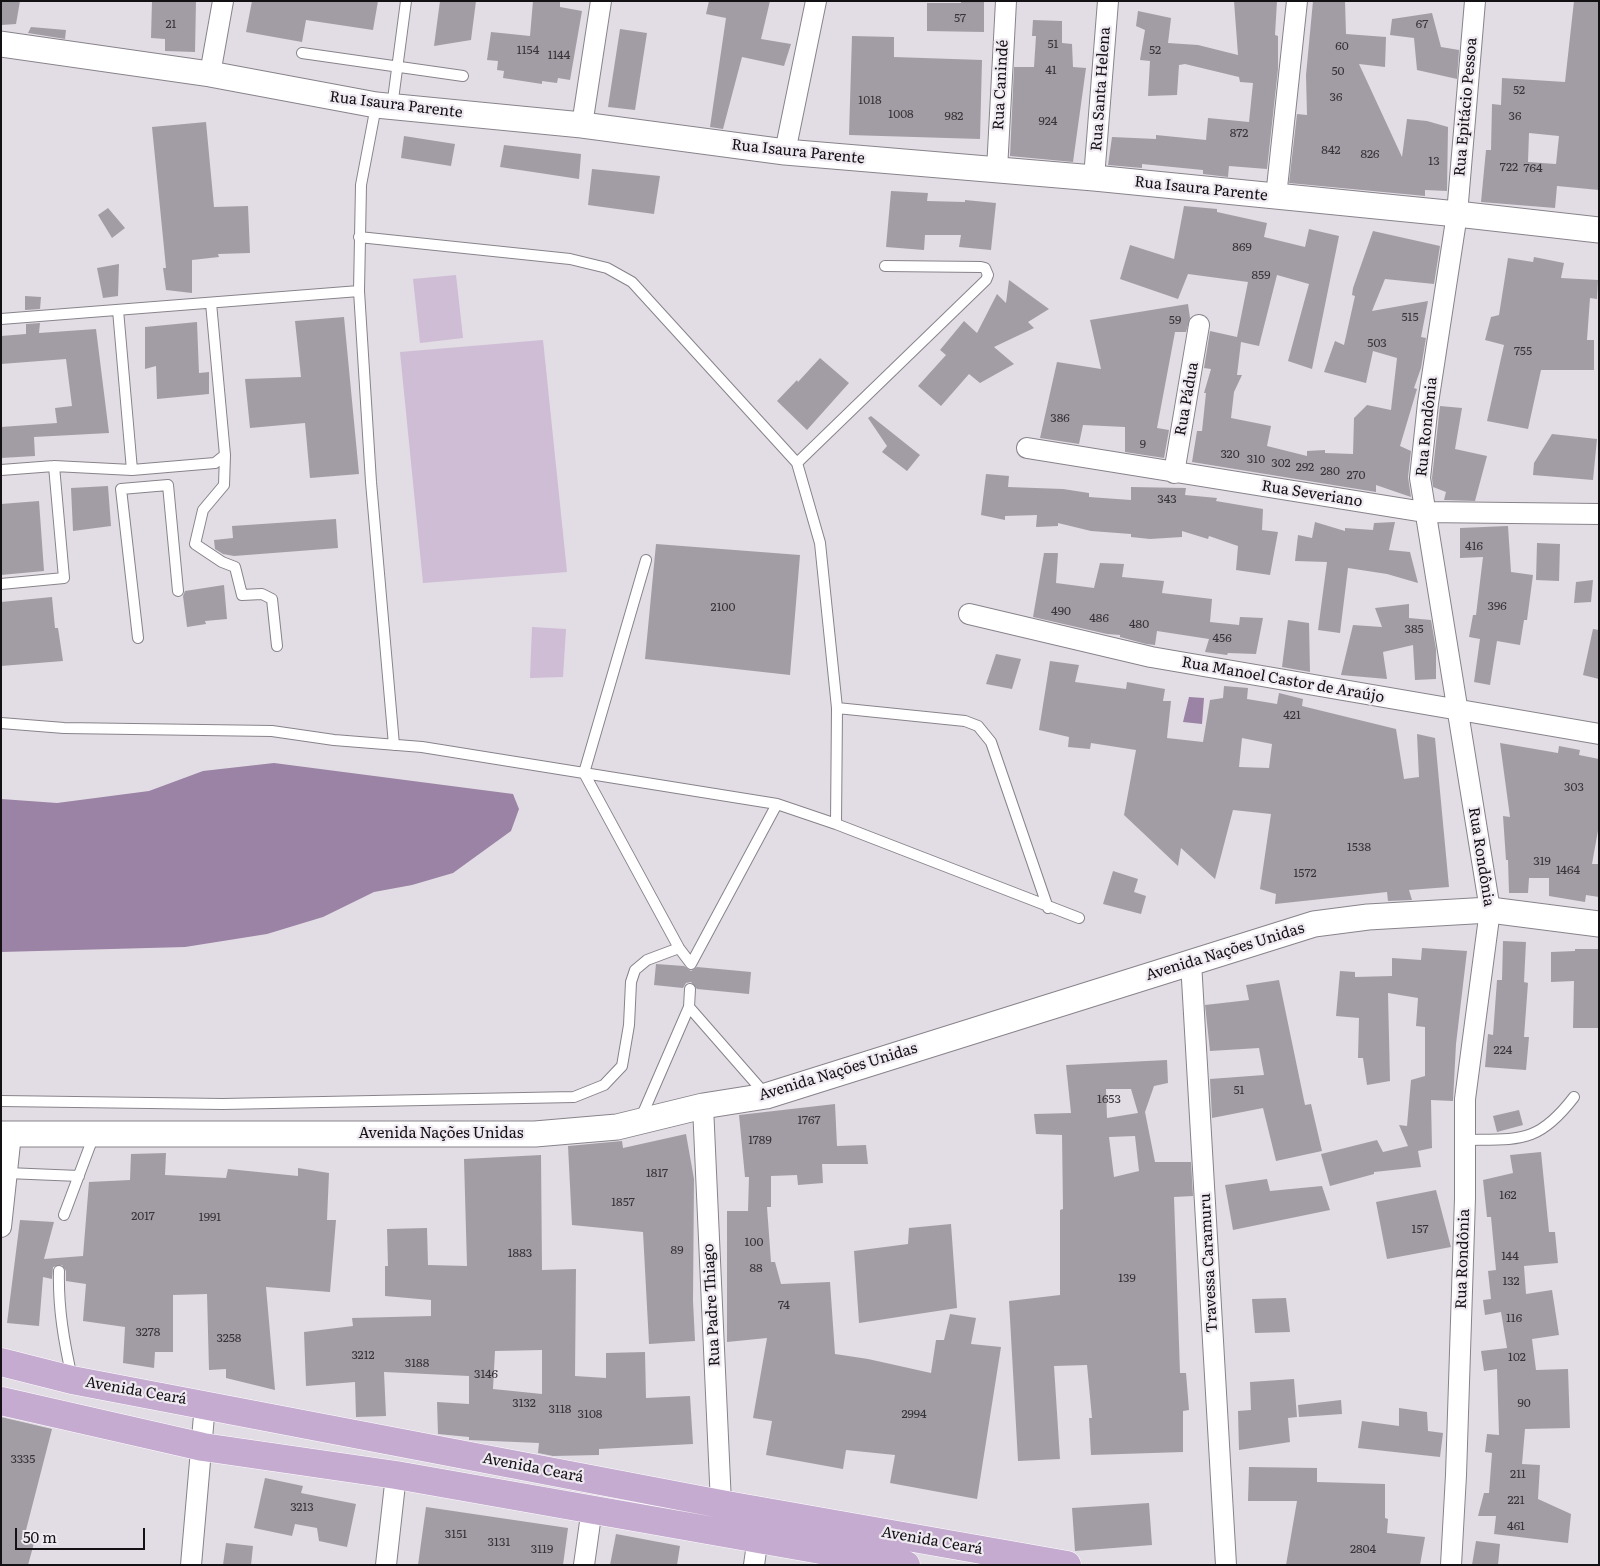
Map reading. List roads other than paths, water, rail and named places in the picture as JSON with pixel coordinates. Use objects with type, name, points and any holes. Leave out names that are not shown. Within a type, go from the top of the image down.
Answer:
[{"type":"main road","name":"Avenida Ceará","points":[[1,1362],[72,1380],[721,1504],[1067,1565]]},
{"type":"main road","points":[[2,1402],[42,1399],[56,1395],[72,1380]]},
{"type":"main road","name":"Avenida Ceará","points":[[2,1402],[203,1447],[396,1475],[758,1537],[906,1565]]},
{"type":"street","points":[[210,74],[222,1]]},
{"type":"street","points":[[582,126],[601,1]]},
{"type":"street","points":[[785,152],[816,1]]},
{"type":"street","name":"Rua Canindé","points":[[997,170],[1006,1]]},
{"type":"street","name":"Rua Santa Helena","points":[[1094,178],[1108,1]]},
{"type":"street","points":[[1276,197],[1297,1]]},
{"type":"street","name":"Rua Epitácio Pessoa","points":[[1456,214],[1476,1]]},
{"type":"street","name":"Rua Isaura Parente","points":[[1,44],[210,74],[384,106],[582,126],[785,152],[1094,178],[1599,230]]},
{"type":"street","name":"Rua Rondônia","points":[[1450,1565],[1456,1475],[1466,1099],[1490,910],[1420,478],[1456,214]]},
{"type":"street","name":"Rua Pádua","points":[[1174,473],[1199,325]]},
{"type":"street","name":"Rua Severiano","points":[[1027,448],[1424,512],[1599,514]]},
{"type":"street","name":"Rua Manoel Castor de Araújo","points":[[969,614],[1151,657],[1599,734]]},
{"type":"street","name":"Avenida Nações Unidas","points":[[6,1134],[535,1134],[638,1123],[703,1106],[766,1096],[1279,934],[1339,919],[1490,910],[1599,924]]},
{"type":"street","name":"Travessa Caramuru","points":[[1191,962],[1226,1565]]},
{"type":"street","name":"Rua Padre Thiago","points":[[703,1106],[721,1504]]},
{"type":"street","points":[[1,1227],[7,1173],[6,1134]]},
{"type":"street","points":[[190,1565],[203,1447],[205,1404]]},
{"type":"street","points":[[386,1565],[396,1475]]},
{"type":"street","points":[[584,1565],[592,1508]]},
{"type":"street","points":[[754,1565],[758,1537]]},
{"type":"lane","points":[[394,745],[371,482],[359,291],[359,237],[361,185],[397,68],[406,1]]},
{"type":"lane","points":[[302,53],[463,76]]},
{"type":"lane","points":[[359,237],[570,258],[607,268],[632,282],[797,463],[820,543],[837,708],[836,824]]},
{"type":"lane","points":[[797,463],[986,280],[988,275],[985,268],[981,267],[885,266]]},
{"type":"lane","points":[[1,320],[359,291]]},
{"type":"lane","points":[[211,303],[225,455],[224,485],[203,510],[195,544],[222,562],[235,566],[242,596],[262,594],[272,599],[277,646]]},
{"type":"lane","points":[[118,310],[132,470]]},
{"type":"lane","points":[[1,470],[54,466],[132,470],[215,463],[225,455]]},
{"type":"lane","points":[[1,584],[64,578],[54,466]]},
{"type":"lane","points":[[167,467],[178,591]]},
{"type":"lane","points":[[138,638],[121,488],[168,485]]},
{"type":"lane","points":[[646,560],[584,773],[679,948],[691,965],[777,804]]},
{"type":"lane","points":[[837,708],[965,721],[978,726],[991,742],[1048,908]]},
{"type":"lane","points":[[1,723],[64,728],[272,731],[334,740],[422,747],[777,804],[836,824],[1048,908],[1079,918]]},
{"type":"lane","points":[[1,1101],[223,1104],[574,1097],[604,1085],[622,1066],[629,1025],[631,982],[636,970],[647,960],[679,948]]},
{"type":"lane","points":[[638,1123],[689,1007],[690,988]]},
{"type":"lane","points":[[689,1007],[766,1096]]},
{"type":"lane","points":[[1465,1140],[1521,1139],[1532,1135],[1560,1115],[1574,1097]]},
{"type":"lane","points":[[64,1215],[95,1134]]},
{"type":"lane","points":[[7,1173],[79,1176]]},
{"type":"lane","points":[[59,1271],[58,1303],[72,1380]]}]
